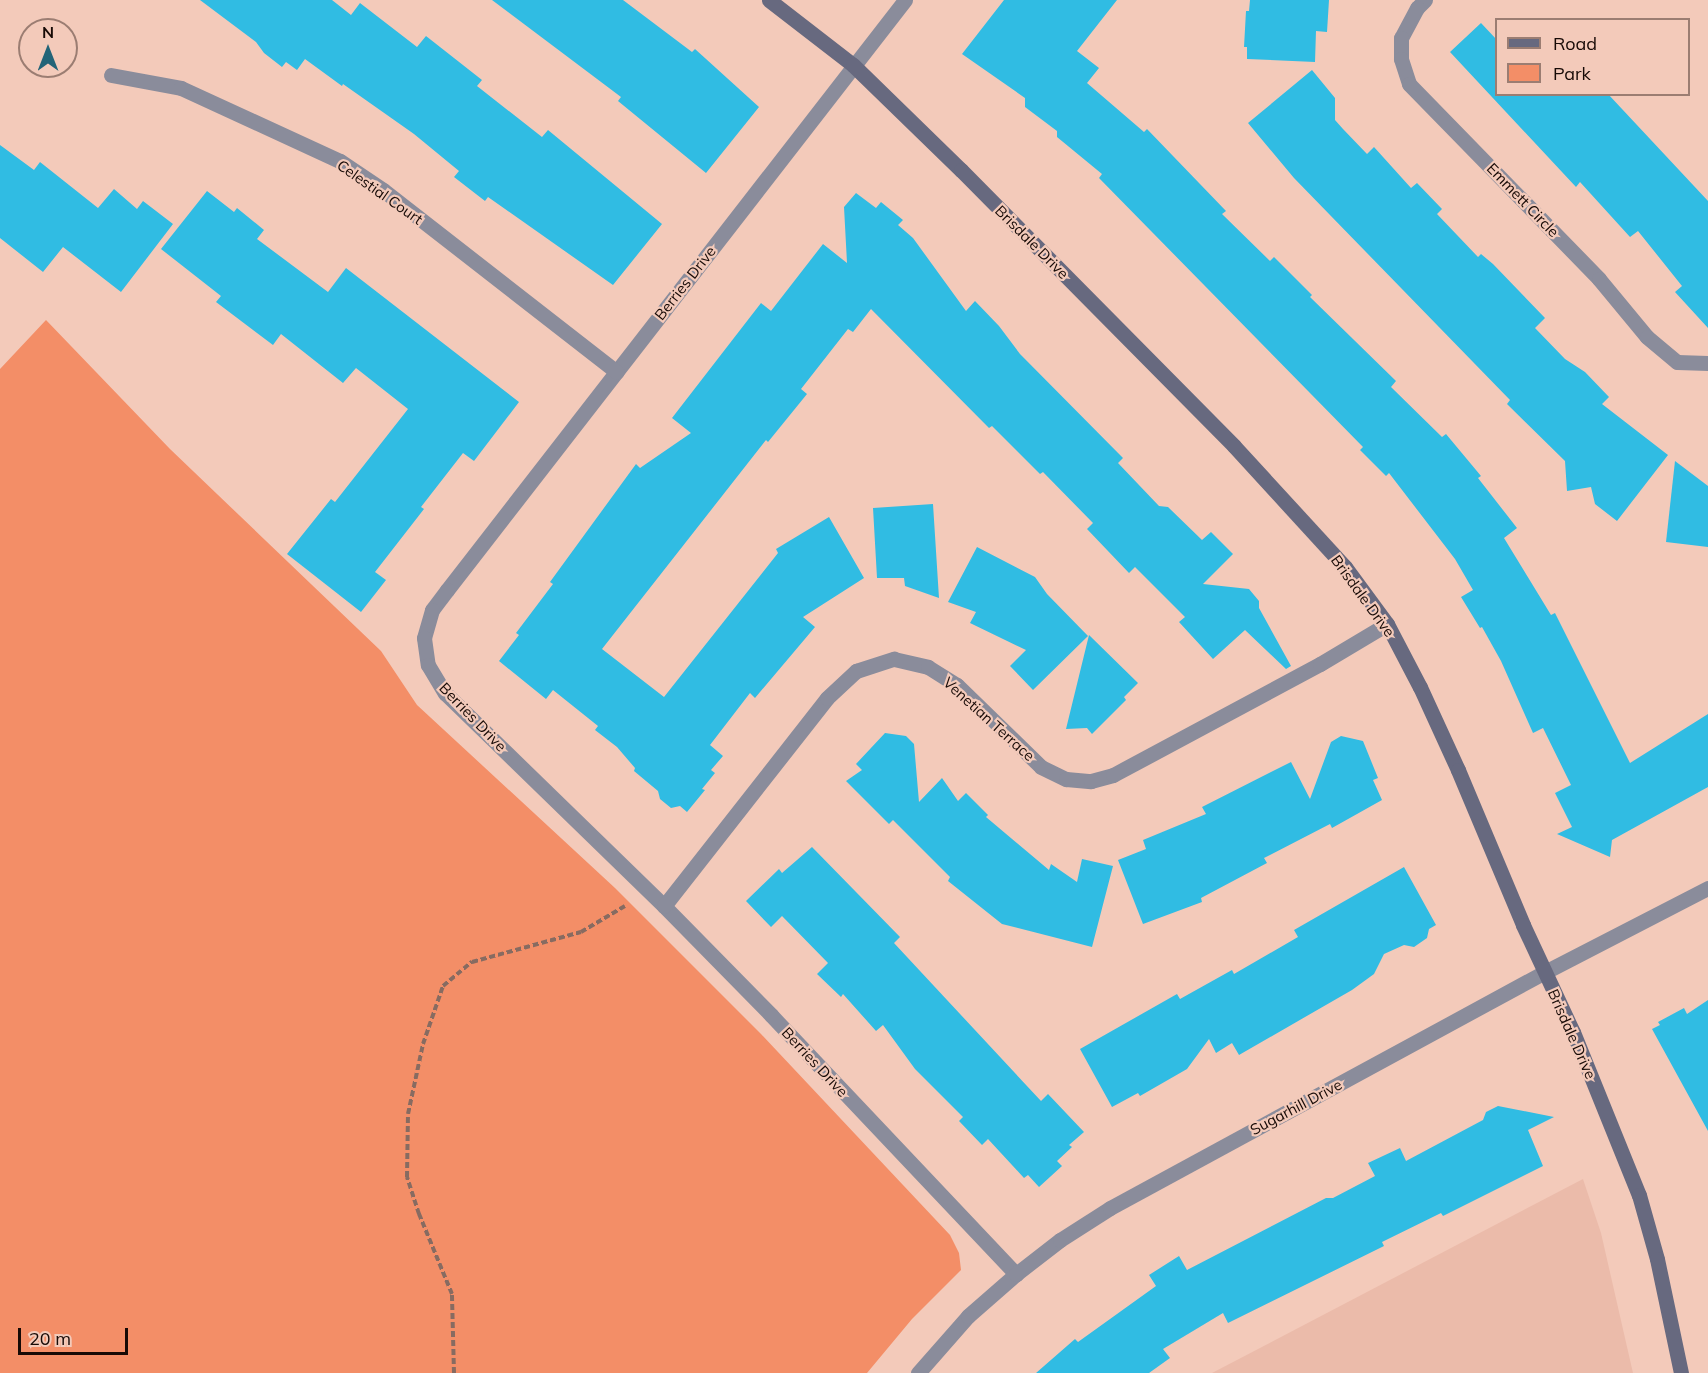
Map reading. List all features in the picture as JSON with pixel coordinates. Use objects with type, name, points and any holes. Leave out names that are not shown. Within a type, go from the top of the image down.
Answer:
[{"type":"street","name":"Brisdale Drive","points":[[769,0],[853,65],[1234,446],[1345,567],[1387,624],[1430,708],[1639,1195],[1657,1259],[1681,1373]]},
{"type":"street","name":"Berries Drive","points":[[905,0],[432,610],[424,638],[428,665],[446,693],[664,906],[771,1015],[1016,1275]]},
{"type":"street","name":"Emmett Circle","points":[[1425,0],[1417,8],[1401,38],[1401,59],[1409,84],[1599,279],[1647,337],[1677,362],[1708,363]]},
{"type":"street","name":"Celestial Court","points":[[111,75],[181,88],[340,161],[382,190],[617,372]]},
{"type":"street","name":"Venetian Terrace","points":[[664,906],[827,698],[856,671],[894,659],[928,667],[957,686],[1041,767],[1066,779],[1091,781],[1123,769],[1320,664],[1387,624]]},
{"type":"street","name":"Sugarhill Drive","points":[[918,1373],[961,1324],[1016,1275],[1060,1240],[1110,1208],[1545,972],[1708,888]]},
{"type":"path","points":[[454,1373],[452,1294],[419,1214],[407,1178],[408,1114],[423,1044],[443,986],[472,962],[580,932],[625,906]]},
{"type":"shaded area","points":[[1583,1179],[1601,1233],[1633,1373],[1212,1373]]},
{"type":"green space","points":[[46,320],[170,449],[381,651],[417,705],[615,888],[761,1034],[950,1235],[959,1253],[961,1270],[912,1319],[867,1373],[0,1373],[0,369]]},
{"type":"building","points":[[200,0],[332,0],[351,15],[360,3],[417,47],[426,36],[482,80],[477,86],[542,137],[548,130],[662,224],[613,285],[488,197],[485,201],[454,177],[459,171],[414,134],[343,84],[342,86],[305,59],[297,70],[286,62],[282,67],[264,53],[256,42]]},
{"type":"building","points":[[492,0],[623,0],[692,52],[695,49],[759,107],[706,173],[618,101],[621,97]]},
{"type":"building","points":[[1004,0],[1117,0],[1077,51],[1099,68],[1087,83],[1144,132],[1147,129],[1226,211],[1222,214],[1270,261],[1274,257],[1312,295],[1310,297],[1396,381],[1391,387],[1442,437],[1446,434],[1481,476],[1478,478],[1517,528],[1504,538],[1551,615],[1555,613],[1630,763],[1708,714],[1708,787],[1612,840],[1610,857],[1557,834],[1572,827],[1555,793],[1571,785],[1543,728],[1533,733],[1501,661],[1482,627],[1480,628],[1461,597],[1473,590],[1455,559],[1389,473],[1386,476],[1360,450],[1363,447],[1099,178],[1102,174],[1057,137],[1057,131],[1025,107],[1025,98],[962,54]]},
{"type":"building","points":[[1250,0],[1329,0],[1327,32],[1316,31],[1315,62],[1247,59],[1247,47],[1244,47],[1246,11],[1249,11]]},
{"type":"building","points":[[1481,23],[1495,38],[1495,96],[1610,96],[1708,201],[1708,328],[1675,292],[1682,286],[1638,231],[1630,237],[1580,182],[1576,187],[1450,52]]},
{"type":"building","points":[[1312,70],[1335,98],[1335,120],[1343,129],[1367,154],[1374,147],[1411,188],[1417,183],[1442,209],[1437,214],[1478,257],[1481,254],[1493,264],[1545,318],[1535,328],[1565,359],[1585,372],[1609,397],[1602,404],[1668,455],[1617,521],[1595,504],[1591,487],[1567,491],[1565,461],[1507,404],[1510,400],[1294,178],[1248,123]]},
{"type":"building","points":[[0,145],[34,170],[40,162],[98,208],[114,189],[137,209],[143,201],[173,224],[121,292],[63,247],[43,272],[0,238]]},
{"type":"building","points":[[207,191],[234,212],[237,208],[264,230],[257,239],[328,292],[346,268],[519,402],[474,461],[463,453],[421,507],[424,509],[375,572],[386,580],[361,612],[287,554],[331,499],[335,502],[408,409],[356,368],[343,383],[281,334],[273,345],[216,302],[221,296],[161,249]]},
{"type":"building","points":[[856,193],[876,208],[881,202],[903,220],[898,225],[913,238],[966,311],[975,301],[999,326],[1020,354],[1123,458],[1118,463],[1159,506],[1168,507],[1202,540],[1211,532],[1233,554],[1203,584],[1249,589],[1259,601],[1259,608],[1291,666],[1286,669],[1245,630],[1213,659],[1179,622],[1185,617],[1135,567],[1129,573],[1087,529],[1093,523],[1043,472],[1040,474],[992,426],[989,428],[871,309],[853,332],[848,329],[801,389],[807,394],[768,442],[766,440],[602,649],[664,697],[778,553],[776,549],[829,517],[864,578],[803,617],[815,627],[755,698],[750,693],[710,745],[723,756],[711,770],[715,773],[702,789],[705,790],[687,812],[680,806],[671,808],[660,799],[658,791],[634,771],[635,768],[617,747],[595,730],[598,726],[553,690],[546,699],[499,661],[519,635],[516,633],[553,584],[550,582],[636,464],[640,468],[691,433],[672,418],[761,303],[771,311],[823,244],[847,263],[844,207]]},
{"type":"building","points":[[1675,461],[1708,486],[1708,547],[1666,542]]},
{"type":"building","points":[[933,504],[939,598],[905,586],[904,578],[877,578],[873,508]]},
{"type":"building","points":[[977,547],[1035,577],[1047,594],[1088,636],[1033,690],[1010,666],[1026,650],[970,623],[976,612],[948,602]]},
{"type":"building","points":[[1089,635],[1138,683],[1124,697],[1126,700],[1092,734],[1087,728],[1066,729]]},
{"type":"building","points":[[885,733],[906,736],[914,744],[919,802],[942,778],[958,801],[966,793],[988,815],[986,817],[1049,870],[1051,864],[1077,882],[1082,859],[1113,866],[1092,947],[1002,924],[948,881],[950,877],[893,820],[889,824],[846,781],[862,770],[856,764]]},
{"type":"building","points":[[1341,736],[1363,741],[1378,778],[1373,780],[1382,800],[1332,828],[1330,824],[1264,858],[1267,863],[1201,898],[1202,902],[1143,924],[1118,860],[1146,849],[1143,840],[1206,814],[1202,807],[1291,762],[1310,799],[1331,742]]},
{"type":"building","points":[[812,847],[900,937],[894,943],[1041,1101],[1048,1094],[1084,1132],[1069,1145],[1072,1147],[1057,1161],[1062,1166],[1039,1187],[1028,1175],[1024,1178],[988,1139],[982,1145],[959,1121],[963,1117],[915,1069],[883,1025],[876,1031],[843,994],[841,997],[817,974],[828,963],[782,916],[771,927],[746,901],[779,869],[782,873]]},
{"type":"building","points":[[1404,867],[1436,925],[1429,929],[1427,938],[1414,947],[1404,945],[1384,954],[1374,974],[1352,990],[1239,1055],[1232,1043],[1216,1053],[1209,1039],[1187,1069],[1140,1096],[1138,1093],[1112,1107],[1080,1049],[1177,994],[1180,999],[1232,970],[1234,974],[1298,937],[1294,930]]},
{"type":"building","points":[[1708,1000],[1708,1131],[1652,1029],[1660,1025],[1658,1022],[1684,1008],[1687,1014]]},
{"type":"building","points":[[1498,1106],[1554,1117],[1528,1130],[1543,1166],[1443,1216],[1441,1213],[1382,1242],[1384,1246],[1228,1323],[1223,1313],[1163,1349],[1170,1358],[1149,1373],[1036,1373],[1075,1339],[1078,1342],[1156,1286],[1149,1275],[1179,1256],[1187,1270],[1326,1198],[1333,1198],[1375,1176],[1368,1163],[1400,1148],[1406,1161],[1483,1120],[1486,1112]]}]
